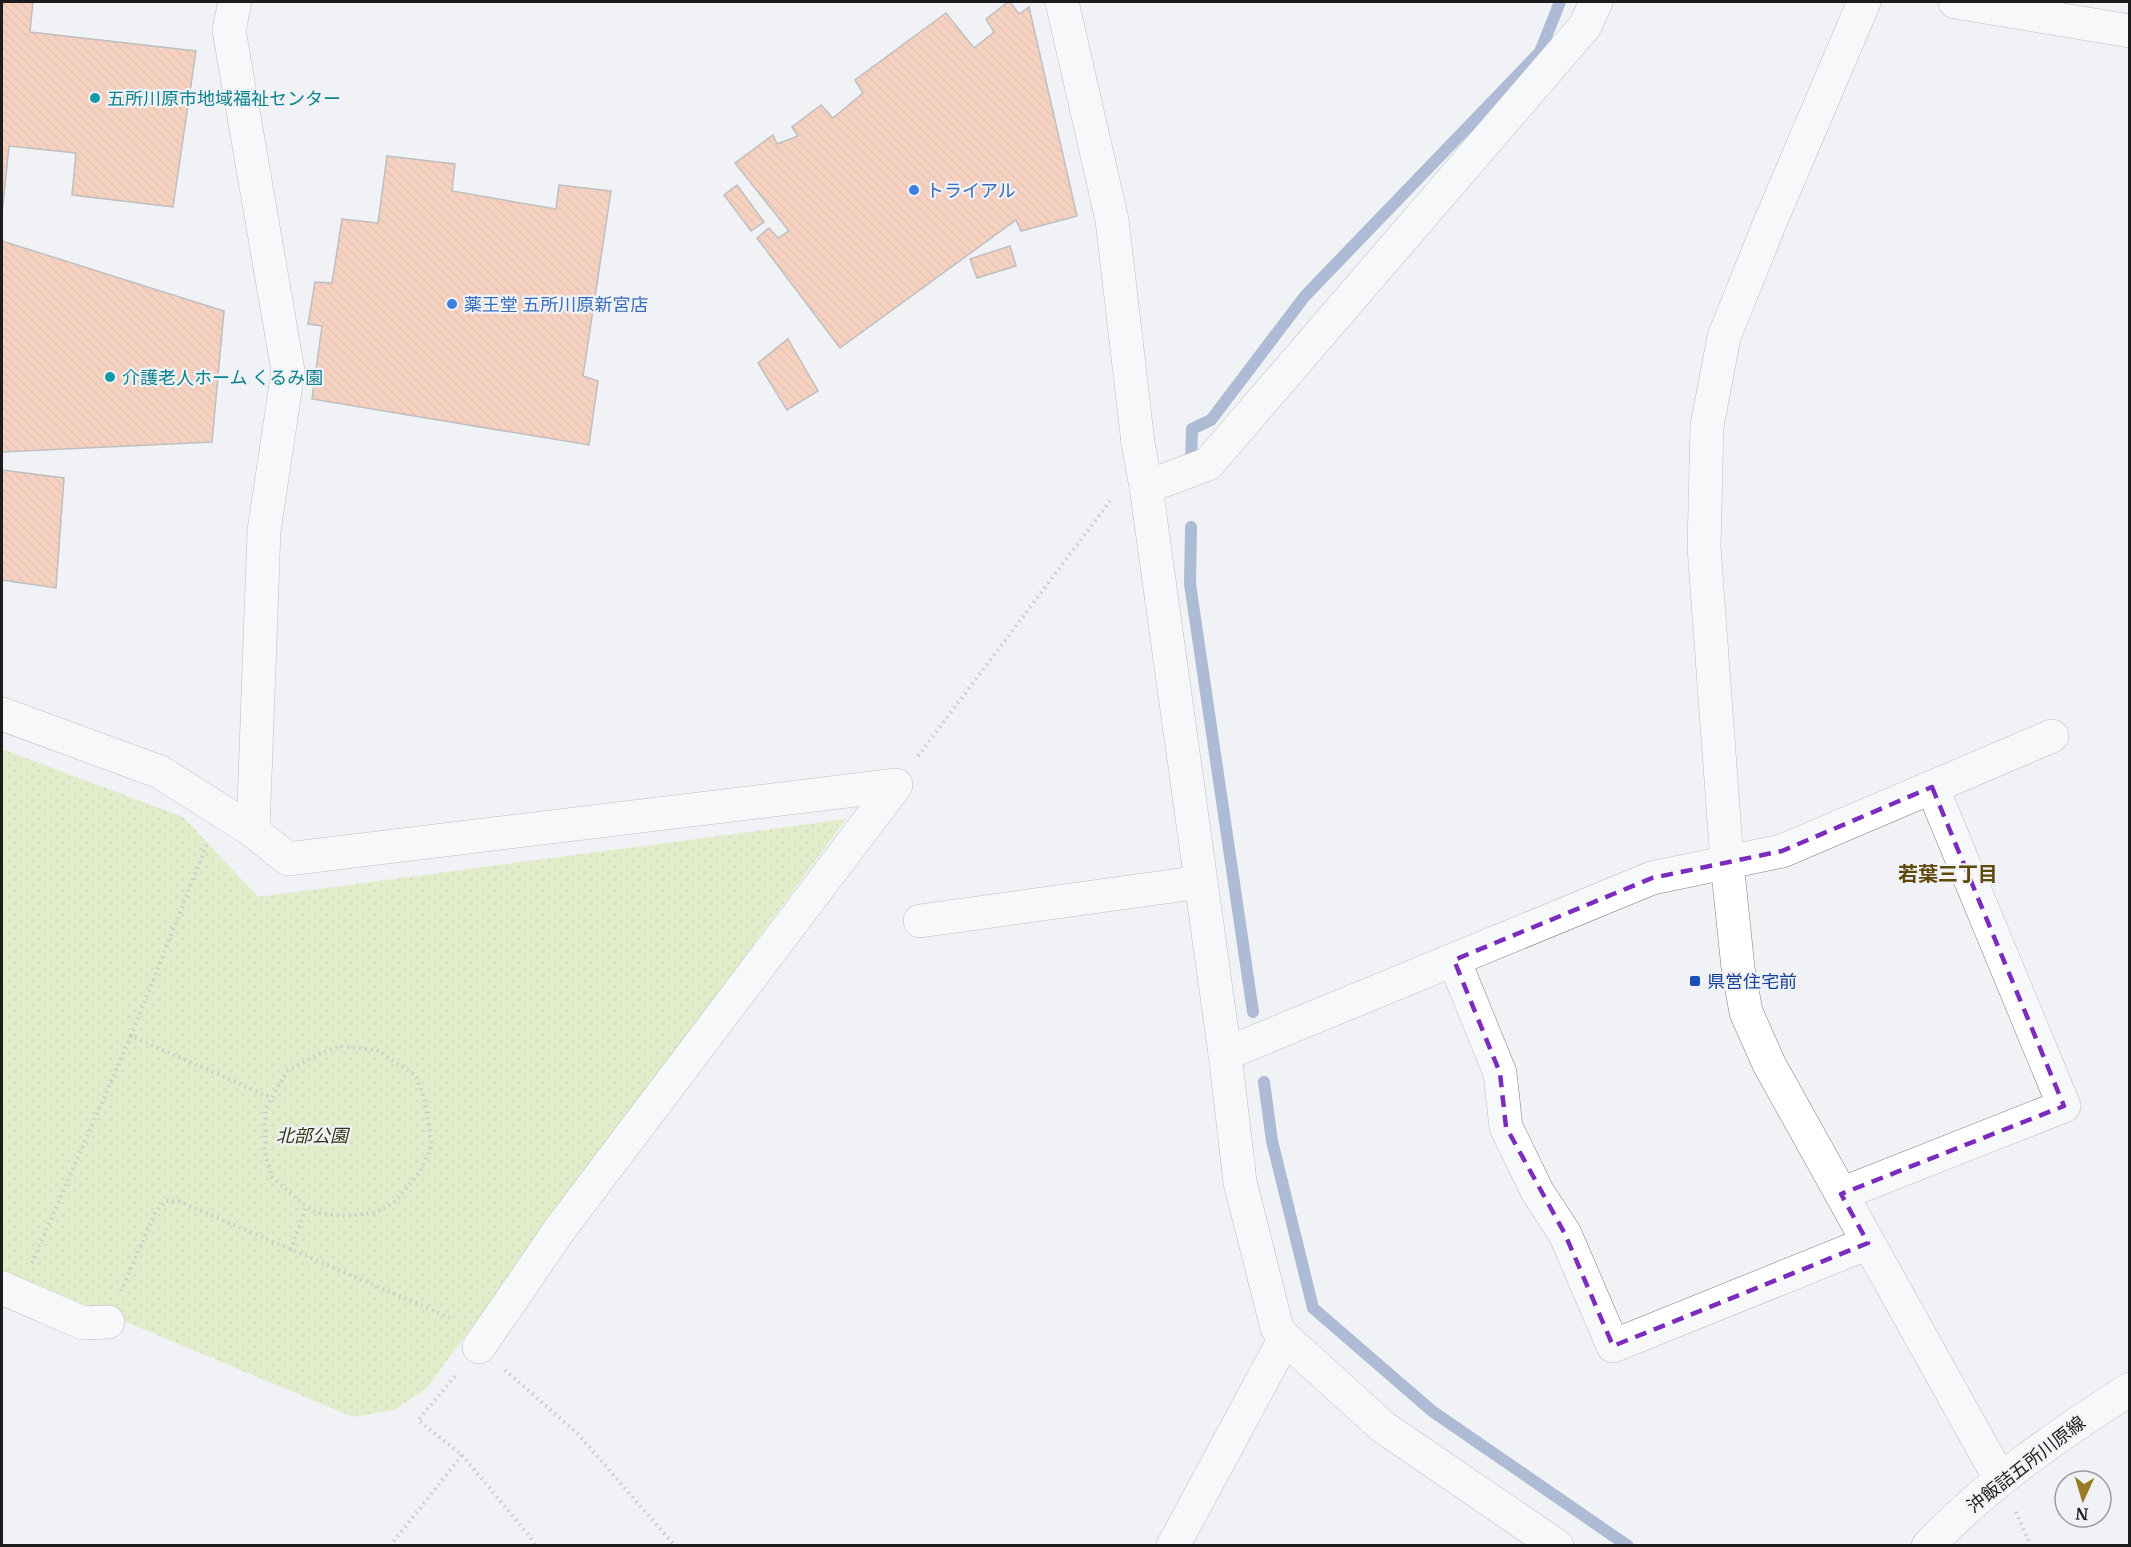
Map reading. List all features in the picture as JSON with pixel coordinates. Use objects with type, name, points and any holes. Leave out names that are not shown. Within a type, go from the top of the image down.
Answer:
[{"type":"street","points":[[235,2],[229,30],[288,371],[264,531],[253,831]]},
{"type":"street","points":[[1062,2],[1112,220],[1138,443],[1225,1054],[1240,1182],[1277,1328],[1285,1338],[1383,1427],[1537,1539]]},
{"type":"street","points":[[1146,487],[1208,464],[1585,26],[1596,2]]},
{"type":"street","points":[[1864,2],[1768,225],[1724,337],[1707,426],[1704,547],[1727,862],[1738,968],[1746,1012],[1769,1064],[2000,1479]]},
{"type":"street","points":[[1955,2],[2124,25]]},
{"type":"street","points":[[2,714],[160,772],[253,831],[288,859],[896,785]]},
{"type":"street","points":[[1225,1054],[1652,878],[1782,851],[2052,736]]},
{"type":"street","points":[[482,1342],[560,1229],[896,785]]},
{"type":"street","points":[[1841,1194],[2064,1106],[1932,787]]},
{"type":"street","points":[[920,921],[1201,882]]},
{"type":"street","points":[[1454,960],[1500,1073],[1506,1127],[1538,1191],[1565,1234],[1613,1346],[1868,1243]]},
{"type":"street","points":[[10,1291],[83,1323],[108,1322]]},
{"type":"street","points":[[1173,1545],[1285,1338]]},
{"type":"street","name":"沖飯詰五所川原線","points":[[1928,1545],[2000,1479],[2082,1419],[2130,1389]]},
{"type":"path","points":[[896,785],[1116,492],[1146,487]]},
{"type":"path","points":[[10,1291],[131,1036],[220,812]]},
{"type":"path","points":[[131,1036],[272,1098]]},
{"type":"path","points":[[339,1046],[377,1050],[415,1075],[424,1097],[432,1145],[420,1172],[394,1203],[375,1213],[346,1216],[319,1213],[306,1207],[272,1177],[265,1153],[266,1110],[287,1071],[339,1046]]},
{"type":"path","points":[[108,1322],[156,1211],[166,1201],[178,1201],[467,1326],[578,1434],[675,1545]]},
{"type":"path","points":[[291,1250],[306,1207]]},
{"type":"path","points":[[482,1342],[418,1420],[462,1455],[535,1545]]},
{"type":"path","points":[[390,1545],[462,1455]]},
{"type":"highlighted area","points":[[1932,787],[2064,1106],[1841,1194],[1868,1243],[1613,1346],[1565,1234],[1506,1127],[1500,1073],[1454,960],[1652,878],[1782,851]]},
{"type":"green space","name":"北部公園","points":[[2,749],[183,817],[258,897],[846,819],[426,1389],[394,1410],[353,1417],[2,1270]]},
{"type":"building","name":"五所川原市地域福祉センター","points":[[2,2],[33,2],[30,32],[196,51],[173,207],[72,195],[76,153],[9,146],[2,214]]},
{"type":"building","name":"トライアル","points":[[1008,2],[1019,14],[1029,7],[1077,216],[1021,231],[1016,220],[840,348],[757,238],[769,228],[778,238],[789,231],[735,163],[773,135],[777,144],[798,136],[792,127],[821,105],[833,118],[863,93],[855,80],[946,13],[974,48],[994,32],[986,19]]},
{"type":"building","name":"薬王堂 五所川原新宮店","points":[[387,156],[455,164],[452,191],[556,209],[559,185],[611,191],[583,376],[598,381],[589,445],[312,399],[322,326],[308,324],[315,282],[332,283],[342,219],[378,223]]},
{"type":"building","points":[[737,185],[764,222],[751,231],[724,195]]},
{"type":"building","name":"介護老人ホーム くるみ園","points":[[2,241],[224,311],[212,442],[2,452]]},
{"type":"building","points":[[1010,246],[1016,266],[977,278],[970,259]]},
{"type":"building","points":[[788,339],[818,391],[787,410],[758,363]]},
{"type":"building","points":[[2,470],[64,478],[56,588],[2,580]]},
{"type":"waterway","points":[[1191,462],[1192,429],[1211,420],[1305,296],[1540,52],[1560,2]]},
{"type":"waterway","points":[[1191,527],[1190,584],[1253,1012]]},
{"type":"waterway","points":[[1264,1082],[1272,1141],[1313,1308],[1432,1411],[1628,1546]]},
{"type":"place","name":"五所川原市地域福祉センター","points":[[95,98]]},
{"type":"place","name":"トライアル","points":[[914,190]]},
{"type":"place","name":"薬王堂 五所川原新宮店","points":[[452,304]]},
{"type":"place","name":"介護老人ホーム くるみ園","points":[[110,377]]},
{"type":"place","name":"県営住宅前","points":[[1695,981]]},
{"type":"district","name":"若葉三丁目","points":[[1948,873]]}]
